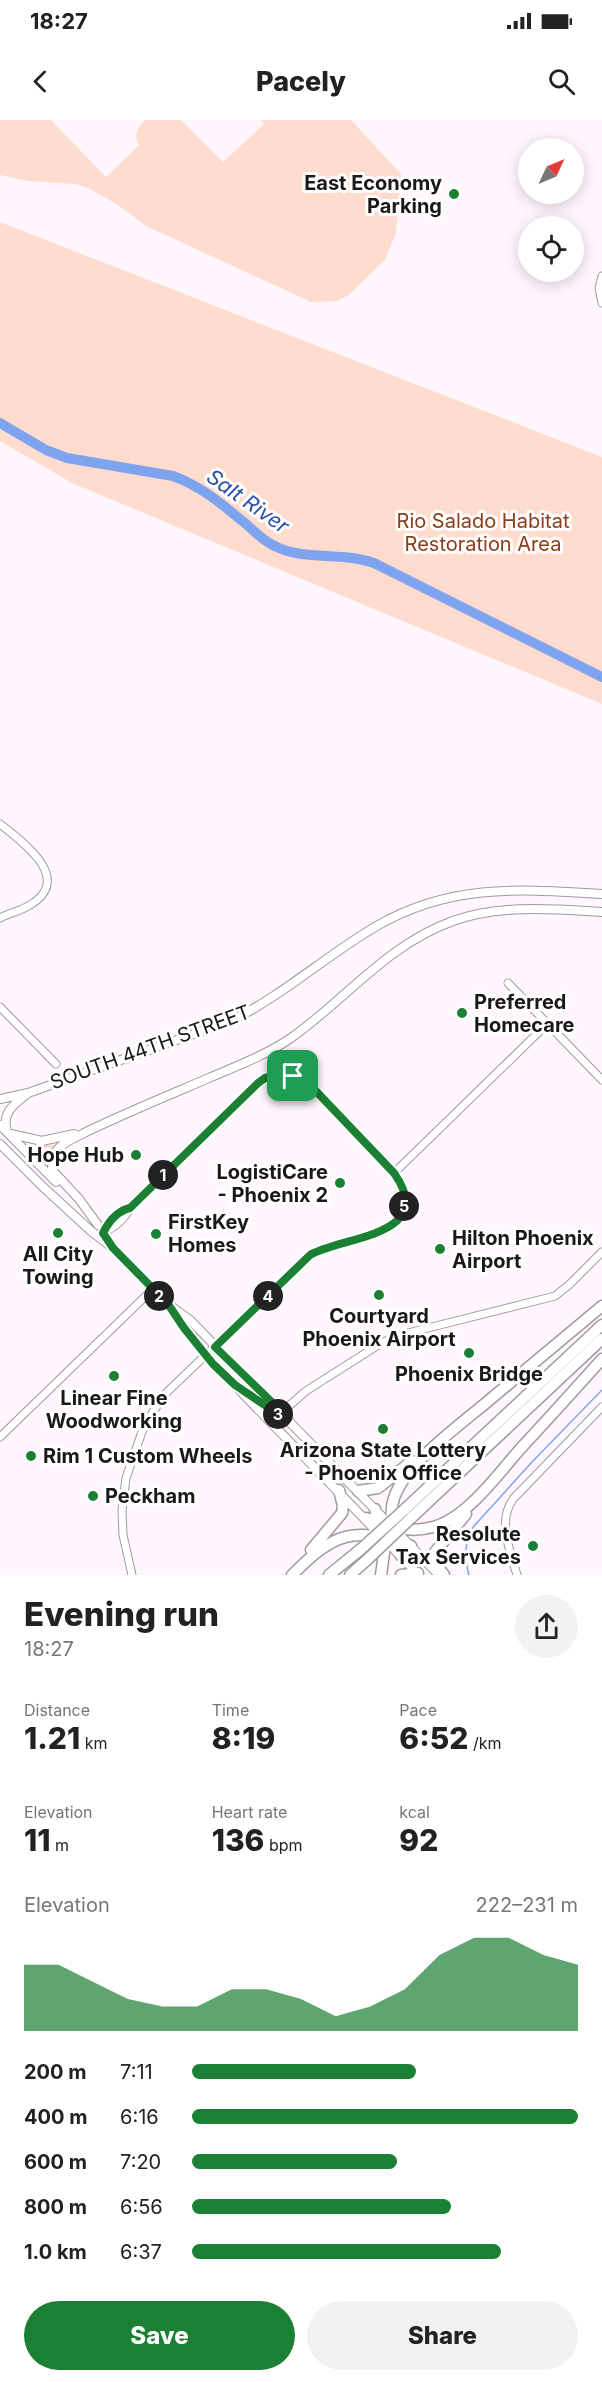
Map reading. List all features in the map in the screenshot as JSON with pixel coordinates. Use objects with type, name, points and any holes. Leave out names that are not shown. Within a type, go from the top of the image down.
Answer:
[{"type":"highway","points":[[358,1491],[371,1490],[382,1485],[437,1444],[602,1306]]},
{"type":"highway","points":[[350,1575],[365,1554],[602,1325]]},
{"type":"highway","points":[[407,1514],[602,1339]]},
{"type":"highway","points":[[366,1518],[393,1528],[418,1530],[443,1523],[458,1514],[486,1487],[602,1359]]},
{"type":"highway","points":[[401,1556],[393,1528],[391,1510],[397,1489],[407,1475],[437,1444]]},
{"type":"highway","points":[[442,1575],[434,1560],[436,1550],[486,1487]]},
{"type":"highway","points":[[292,1575],[341,1516],[343,1506],[339,1490]]},
{"type":"highway","points":[[375,1509],[385,1550],[381,1575]]},
{"type":"highway","points":[[292,1575],[316,1552],[337,1539],[361,1534],[383,1537],[411,1546]]},
{"type":"highway","points":[[331,1575],[365,1554]]},
{"type":"highway","points":[[401,1575],[419,1574]]},
{"type":"main road","name":"SOUTH 44TH STREET","points":[[0,1099],[28,1093],[233,1020],[265,1004],[377,926],[411,909],[485,891],[543,890],[602,894]]},
{"type":"main road","points":[[7,1132],[42,1141],[61,1138],[100,1125],[246,1062],[280,1045],[391,954],[435,928],[475,914],[498,910],[602,912]]},
{"type":"main road","points":[[28,1093],[10,1109],[5,1120],[7,1132],[0,1142],[42,1186],[100,1232]]},
{"type":"main road","points":[[0,1125],[168,1304],[206,1356],[419,1574]]},
{"type":"main road","points":[[100,1125],[58,1148],[53,1155],[52,1166],[55,1175],[79,1199],[100,1232]]},
{"type":"main road","points":[[168,1304],[190,1320],[393,1528],[442,1575]]},
{"type":"main road","points":[[235,1385],[274,1413],[282,1412]]},
{"type":"street","points":[[602,276],[599,288],[602,303]]},
{"type":"street","points":[[0,824],[32,852],[46,868],[49,877],[46,889],[31,905],[0,918]]},
{"type":"street","points":[[508,983],[602,1080]]},
{"type":"street","points":[[0,1007],[56,1064]]},
{"type":"street","points":[[394,1173],[543,1027],[549,1026]]},
{"type":"street","points":[[100,1232],[122,1209],[130,1208],[258,1083],[265,1078],[283,1074],[305,1082],[394,1173],[405,1196],[401,1215],[392,1225],[375,1234],[320,1249],[310,1255],[164,1395],[144,1426],[132,1455],[126,1478],[122,1510],[123,1535],[132,1575]]},
{"type":"street","points":[[282,1412],[306,1391],[383,1342],[408,1333],[555,1296],[602,1252]]},
{"type":"street","points":[[0,1437],[153,1289]]},
{"type":"street","points":[[517,1575],[504,1524],[507,1509],[513,1499],[602,1407]]},
{"type":"green space","points":[[0,120],[51,120],[106,177],[139,145],[136,138],[137,132],[145,120],[181,120],[223,162],[264,124],[261,120],[351,120],[401,174],[396,233],[385,260],[349,295],[337,301],[311,302],[146,226],[118,205],[88,188],[75,184],[28,181],[0,175]]},
{"type":"green space","name":"Rio Salado Habitat Restoration Area","points":[[0,222],[602,457],[602,704],[72,483],[0,441]]},
{"type":"green space","points":[[30,1145],[55,1145],[48,1163],[47,1163]]},
{"type":"waterway","name":"Salt River","points":[[0,423],[46,450],[67,458],[173,476],[183,480],[211,497],[274,546],[301,554],[349,558],[374,563],[602,677]]},
{"type":"waterway","points":[[469,1575],[466,1550],[468,1538],[474,1526],[602,1390]]},
{"type":"place","name":"East Economy Parking","points":[[454,194]]},
{"type":"place","name":"Preferred Homecare","points":[[462,1013]]},
{"type":"place","name":"Hope Hub","points":[[136,1155]]},
{"type":"place","name":"LogistiCare - Phoenix 2","points":[[340,1183]]},
{"type":"place","name":"All City Towing","points":[[58,1233]]},
{"type":"place","name":"FirstKey Homes","points":[[156,1234]]},
{"type":"place","name":"Hilton Phoenix Airport","points":[[440,1249]]},
{"type":"place","name":"Courtyard Phoenix Airport","points":[[379,1295]]},
{"type":"place","name":"Phoenix Bridge","points":[[469,1353]]},
{"type":"place","name":"Linear Fine Woodworking","points":[[114,1376]]},
{"type":"place","name":"Arizona State Lottery - Phoenix Office","points":[[383,1429]]},
{"type":"place","name":"Rim 1 Custom Wheels","points":[[31,1456]]},
{"type":"place","name":"Peckham","points":[[93,1496]]},
{"type":"place","name":"Resolute Tax Services","points":[[533,1546]]},
{"type":"route","points":[[275,1075],[293,1076],[313,1088],[394,1173],[405,1196],[401,1215],[392,1225],[384,1231],[320,1249],[310,1255],[215,1347],[282,1412],[278,1414],[235,1385],[213,1364],[168,1304],[113,1248],[103,1233],[108,1223],[122,1209],[130,1208],[258,1083],[275,1075]]}]
